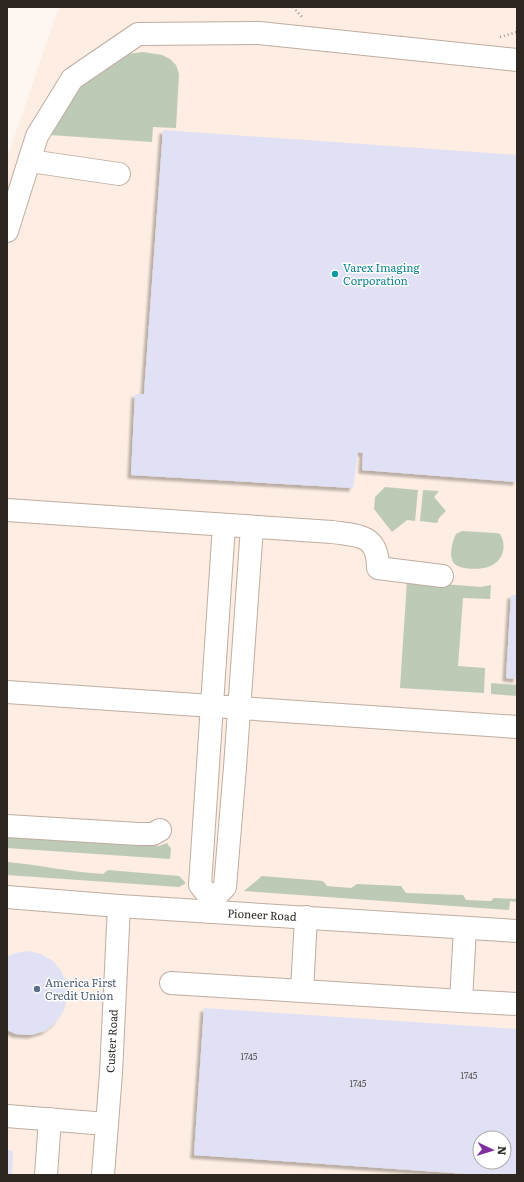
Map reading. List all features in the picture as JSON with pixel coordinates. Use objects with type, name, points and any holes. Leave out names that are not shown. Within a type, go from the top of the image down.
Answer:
[{"type":"main road","points":[[7,231],[37,136],[72,79],[138,34],[259,33],[517,60]]},
{"type":"main road","points":[[30,161],[119,174]]},
{"type":"main road","points":[[7,510],[332,532],[361,536],[369,541],[375,549],[378,557],[378,568],[442,576]]},
{"type":"main road","points":[[216,899],[200,885],[224,525]]},
{"type":"main road","points":[[216,899],[239,708],[252,527]]},
{"type":"main road","points":[[7,692],[517,727]]},
{"type":"main road","points":[[7,826],[138,834],[153,834],[160,830]]},
{"type":"main road","name":"Pioneer Road","points":[[7,897],[119,906],[216,899],[306,917],[517,931]]},
{"type":"main road","name":"Custer Road","points":[[103,1175],[111,1073],[119,906]]},
{"type":"main road","points":[[302,991],[306,917]]},
{"type":"main road","points":[[461,1000],[465,928]]},
{"type":"main road","points":[[171,983],[517,1004]]},
{"type":"main road","points":[[7,1116],[107,1124]]},
{"type":"main road","points":[[46,1175],[50,1119]]},
{"type":"shaded area","points":[[59,7],[517,7],[517,1175],[7,1175],[7,158]]},
{"type":"green space","points":[[143,52],[162,55],[170,59],[176,65],[179,74],[176,128],[153,127],[152,142],[50,135],[66,104],[86,81],[118,58],[128,54]]},
{"type":"green space","points":[[385,487],[418,490],[415,521],[407,520],[392,532],[374,509],[375,497]]},
{"type":"green space","points":[[423,490],[439,491],[434,497],[446,511],[439,518],[437,523],[420,521]]},
{"type":"green space","points":[[462,531],[500,534],[503,549],[497,562],[484,568],[474,569],[455,565],[451,555],[452,544],[456,534]]},
{"type":"green space","points":[[407,581],[481,587],[491,585],[490,599],[463,598],[458,666],[485,668],[484,693],[400,688]]},
{"type":"green space","points":[[491,683],[517,685],[517,696],[491,694]]},
{"type":"green space","points":[[7,836],[159,846],[167,843],[171,849],[170,859],[7,848]]},
{"type":"green space","points":[[7,862],[103,874],[108,870],[179,876],[186,883],[179,887],[7,875]]},
{"type":"green space","points":[[262,876],[323,881],[327,886],[351,888],[357,884],[401,886],[406,893],[463,895],[466,900],[491,901],[494,898],[517,899],[517,902],[510,901],[509,910],[244,891]]},
{"type":"building","name":"Varex Imaging Corporation","points":[[163,130],[517,155],[517,482],[362,470],[363,453],[358,452],[353,488],[131,475],[135,394],[144,394]]},
{"type":"building","points":[[511,595],[517,595],[517,679],[506,678]]},
{"type":"building","name":"America First Credit Union","points":[[29,951],[41,954],[53,961],[61,971],[67,983],[68,996],[64,1010],[56,1022],[45,1031],[31,1035],[16,1034],[7,1030],[7,957],[15,953]]},
{"type":"building","points":[[204,1008],[517,1029],[517,1175],[482,1175],[194,1155]]},
{"type":"building","points":[[7,1150],[13,1151],[12,1175],[7,1175]]},
{"type":"place","name":"Varex Imaging Corporation","points":[[335,274]]},
{"type":"place","name":"America First Credit Union","points":[[37,989]]}]
